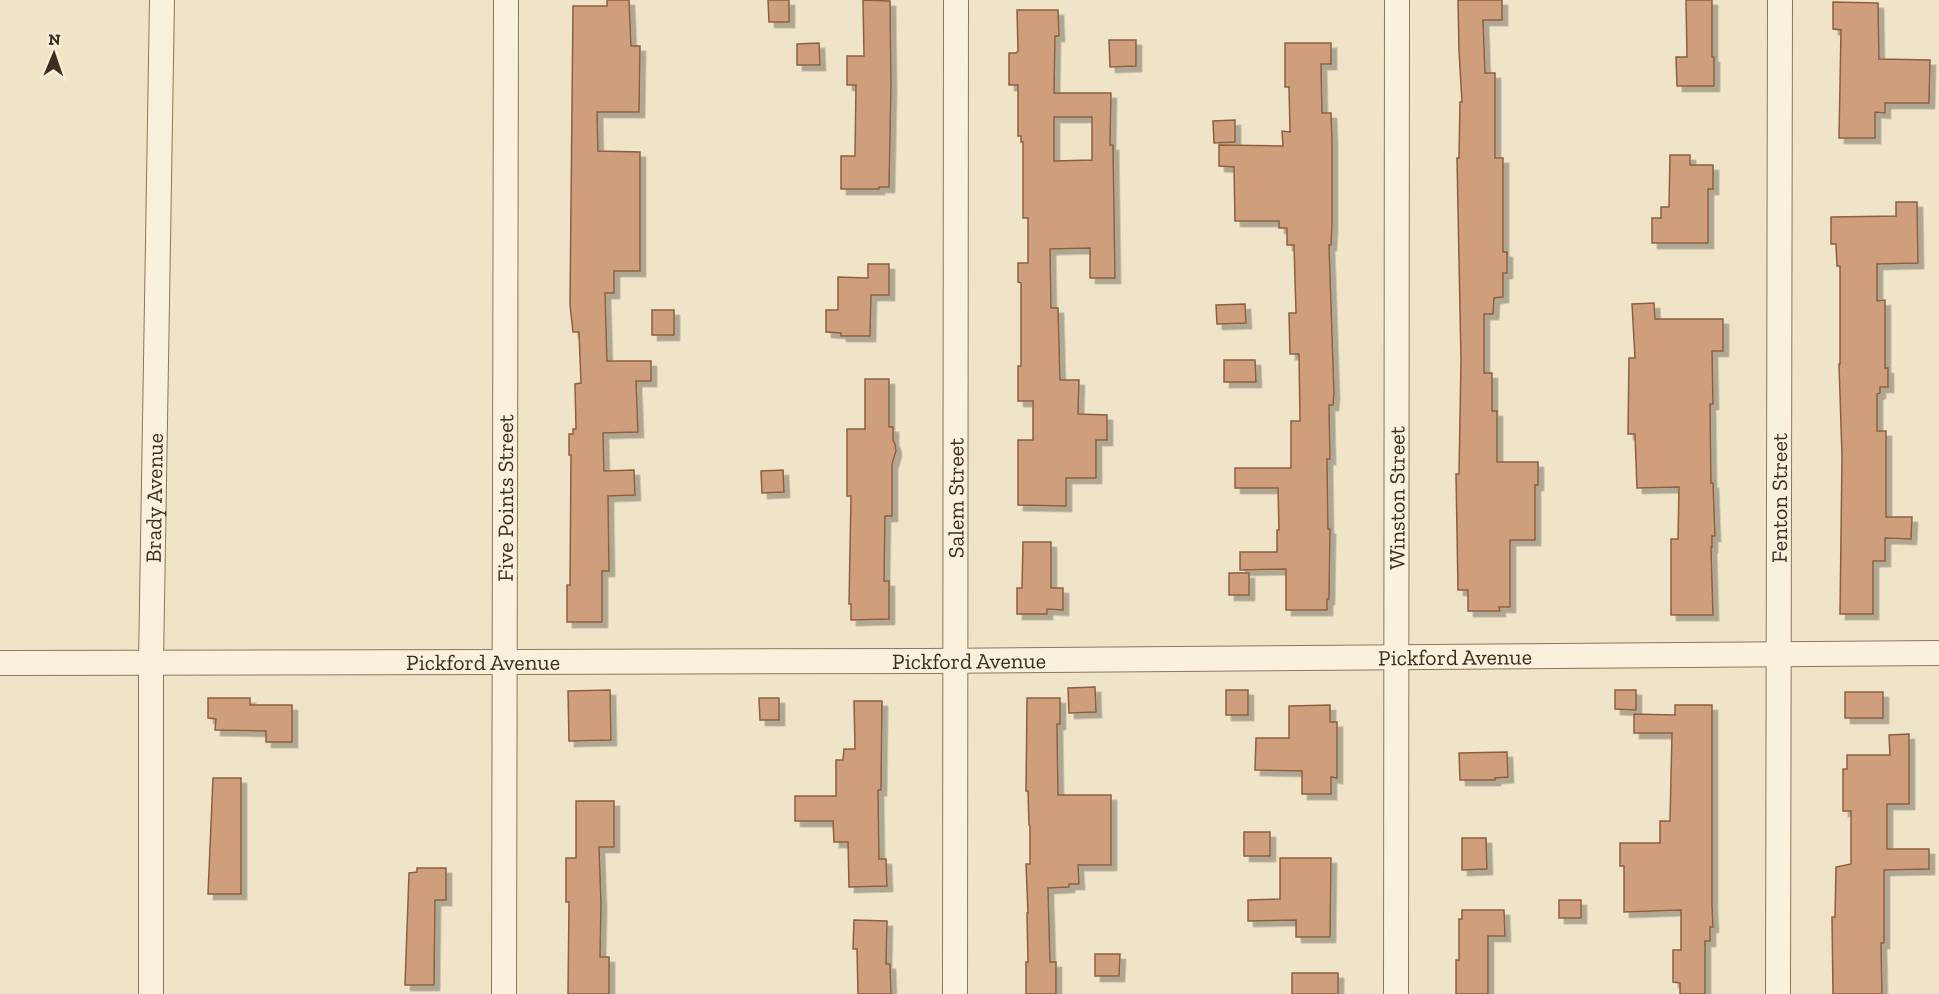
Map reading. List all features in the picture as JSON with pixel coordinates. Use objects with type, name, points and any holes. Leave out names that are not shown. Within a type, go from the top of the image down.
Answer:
[{"type":"street","name":"Brady Avenue","points":[[151,994],[151,663],[162,0]]},
{"type":"street","name":"Five Points Street","points":[[504,994],[506,0]]},
{"type":"street","name":"Salem Street","points":[[955,994],[956,0]]},
{"type":"street","name":"Winston Street","points":[[1396,994],[1397,0]]},
{"type":"street","name":"Fenton Street","points":[[1778,994],[1780,0]]},
{"type":"street","name":"Pickford Avenue","points":[[0,663],[956,661],[1939,653]]},
{"type":"building","points":[[607,0],[629,0],[631,46],[640,46],[639,112],[597,112],[598,151],[640,152],[640,271],[614,271],[614,293],[605,293],[607,361],[651,361],[651,381],[636,381],[638,432],[603,433],[604,471],[634,470],[635,495],[608,496],[609,571],[602,571],[602,622],[567,622],[567,585],[570,585],[571,455],[569,455],[569,434],[573,434],[573,429],[576,429],[575,384],[581,383],[579,332],[573,332],[570,305],[573,6],[607,6]]},
{"type":"building","points":[[768,0],[789,0],[789,22],[769,22]]},
{"type":"building","points":[[863,0],[890,1],[889,187],[841,189],[841,156],[855,156],[856,85],[847,85],[847,56],[864,56]]},
{"type":"building","points":[[1458,0],[1502,0],[1502,20],[1483,20],[1485,73],[1495,73],[1495,158],[1503,158],[1503,252],[1507,252],[1507,273],[1503,273],[1503,297],[1494,298],[1493,314],[1484,314],[1484,373],[1492,373],[1492,411],[1497,411],[1497,462],[1538,462],[1538,485],[1535,485],[1535,540],[1510,540],[1510,607],[1499,607],[1500,611],[1468,611],[1468,590],[1458,590],[1456,474],[1459,474],[1461,361],[1457,158],[1459,158],[1460,102],[1462,102]]},
{"type":"building","points":[[1686,0],[1712,0],[1714,86],[1677,86],[1676,57],[1687,57]]},
{"type":"building","points":[[1833,2],[1878,3],[1879,59],[1930,60],[1929,103],[1885,103],[1885,113],[1875,112],[1875,138],[1839,138],[1841,30],[1833,29]]},
{"type":"building","points":[[1017,10],[1058,10],[1059,36],[1055,36],[1054,93],[1111,93],[1110,145],[1113,145],[1115,278],[1090,278],[1090,248],[1050,249],[1051,308],[1058,308],[1060,380],[1079,380],[1078,414],[1107,415],[1107,440],[1096,440],[1096,478],[1066,478],[1066,506],[1018,505],[1018,440],[1033,440],[1033,401],[1018,401],[1018,366],[1021,366],[1021,283],[1018,282],[1018,263],[1028,263],[1028,218],[1023,218],[1023,142],[1021,142],[1021,136],[1018,136],[1018,85],[1009,85],[1009,53],[1018,51]],"holes":[[[1054,117],[1092,117],[1092,160],[1054,161]]]},
{"type":"building","points":[[1109,40],[1136,40],[1136,66],[1110,67]]},
{"type":"building","points":[[819,43],[820,65],[797,65],[797,44]]},
{"type":"building","points":[[1285,43],[1331,43],[1331,64],[1321,64],[1322,113],[1331,113],[1332,140],[1332,224],[1331,245],[1329,245],[1334,393],[1333,405],[1329,405],[1330,459],[1327,459],[1328,529],[1330,529],[1327,610],[1286,610],[1286,569],[1240,570],[1240,552],[1277,552],[1278,488],[1235,488],[1235,468],[1291,468],[1291,421],[1300,421],[1299,354],[1290,354],[1289,313],[1296,313],[1294,245],[1287,245],[1287,228],[1279,228],[1279,221],[1235,221],[1234,167],[1219,166],[1219,145],[1283,146],[1282,131],[1290,132],[1289,87],[1285,87]]},
{"type":"building","points":[[1235,120],[1235,142],[1214,143],[1213,121]]},
{"type":"building","points":[[1670,155],[1690,155],[1690,165],[1713,165],[1713,189],[1708,189],[1708,243],[1652,243],[1652,218],[1661,218],[1661,207],[1669,207]]},
{"type":"building","points":[[1896,202],[1917,202],[1918,263],[1877,264],[1877,301],[1885,300],[1885,368],[1888,368],[1888,387],[1880,387],[1880,393],[1877,394],[1877,431],[1886,431],[1886,517],[1912,517],[1911,539],[1885,538],[1885,561],[1873,561],[1873,614],[1840,614],[1842,456],[1839,364],[1840,266],[1837,266],[1836,244],[1831,244],[1831,217],[1896,216]]},
{"type":"building","points":[[868,264],[889,264],[889,295],[871,295],[870,336],[841,336],[841,333],[826,332],[826,310],[838,310],[838,277],[868,278]]},
{"type":"building","points":[[1654,303],[1655,319],[1723,319],[1723,351],[1712,351],[1713,404],[1710,404],[1711,483],[1713,483],[1715,536],[1712,536],[1711,547],[1713,615],[1671,615],[1671,539],[1678,539],[1679,487],[1637,488],[1635,434],[1628,434],[1629,358],[1635,358],[1632,304]]},
{"type":"building","points":[[1245,304],[1246,323],[1217,324],[1216,305]]},
{"type":"building","points":[[652,310],[674,310],[674,335],[652,335]]},
{"type":"building","points":[[1224,360],[1255,360],[1256,382],[1224,382]]},
{"type":"building","points":[[865,379],[889,379],[889,427],[893,427],[896,451],[892,464],[892,516],[885,516],[884,581],[889,581],[889,619],[851,620],[851,604],[849,604],[851,496],[847,496],[847,429],[865,429]]},
{"type":"building","points":[[783,470],[784,492],[762,493],[761,471]]},
{"type":"building","points":[[1023,542],[1051,542],[1051,588],[1063,588],[1063,610],[1047,609],[1047,614],[1017,614],[1017,588],[1022,588]]},
{"type":"building","points":[[1229,573],[1249,573],[1249,595],[1229,595]]},
{"type":"building","points":[[1095,687],[1096,712],[1069,713],[1068,688]]},
{"type":"building","points":[[610,690],[611,740],[569,741],[568,691]]},
{"type":"building","points":[[1226,690],[1248,690],[1248,715],[1226,715]]},
{"type":"building","points":[[1615,690],[1636,690],[1636,710],[1615,709]]},
{"type":"building","points":[[1845,692],[1883,692],[1883,718],[1845,718]]},
{"type":"building","points":[[208,698],[250,698],[250,705],[292,705],[292,742],[266,742],[266,731],[215,730],[216,719],[208,718]]},
{"type":"building","points":[[759,698],[779,698],[779,720],[760,720]]},
{"type":"building","points":[[1027,698],[1060,698],[1060,724],[1057,724],[1058,795],[1111,795],[1111,865],[1078,865],[1079,884],[1048,888],[1050,962],[1056,962],[1056,994],[1026,994],[1028,913],[1026,864],[1030,864],[1030,826],[1028,791],[1026,791]]},
{"type":"building","points":[[854,701],[882,701],[881,790],[878,790],[879,859],[886,859],[887,886],[849,887],[848,842],[834,842],[833,821],[795,821],[795,796],[836,796],[836,760],[843,760],[844,749],[855,749]]},
{"type":"building","points":[[1330,705],[1330,722],[1337,722],[1337,778],[1331,777],[1331,794],[1302,794],[1302,771],[1255,770],[1256,738],[1289,738],[1289,706]]},
{"type":"building","points":[[1675,705],[1712,705],[1713,927],[1710,927],[1710,941],[1705,941],[1705,994],[1680,994],[1680,983],[1673,982],[1673,950],[1681,950],[1681,910],[1624,912],[1624,866],[1620,866],[1620,843],[1660,843],[1660,821],[1670,821],[1672,733],[1634,733],[1634,714],[1675,715]]},
{"type":"building","points":[[1909,734],[1909,804],[1887,804],[1887,849],[1929,849],[1929,869],[1884,870],[1884,943],[1881,943],[1882,994],[1833,994],[1832,917],[1835,917],[1836,867],[1851,864],[1851,811],[1843,811],[1843,769],[1847,769],[1847,755],[1890,755],[1889,735]]},
{"type":"building","points":[[1507,752],[1508,777],[1495,778],[1495,780],[1460,780],[1459,753]]},
{"type":"building","points":[[213,778],[241,778],[241,894],[208,894]]},
{"type":"building","points":[[576,801],[614,801],[614,847],[599,847],[600,957],[609,957],[609,994],[568,994],[569,902],[566,902],[566,858],[576,858]]},
{"type":"building","points":[[1244,832],[1270,832],[1270,856],[1244,856]]},
{"type":"building","points":[[1462,838],[1486,838],[1487,869],[1462,870]]},
{"type":"building","points":[[1280,858],[1331,858],[1330,937],[1296,937],[1296,920],[1248,921],[1248,900],[1280,899]]},
{"type":"building","points":[[417,868],[446,868],[446,900],[435,900],[434,985],[405,985],[409,873],[417,872]]},
{"type":"building","points":[[1559,900],[1581,900],[1581,918],[1559,918]]},
{"type":"building","points":[[1462,910],[1504,910],[1505,936],[1488,936],[1488,994],[1456,994],[1456,960],[1459,960],[1459,919],[1462,919]]},
{"type":"building","points":[[854,920],[887,921],[886,964],[890,964],[891,994],[858,994],[857,949],[853,949]]},
{"type":"building","points":[[1095,954],[1120,954],[1119,976],[1095,976]]},
{"type":"building","points":[[1292,973],[1338,973],[1338,994],[1292,994]]}]
